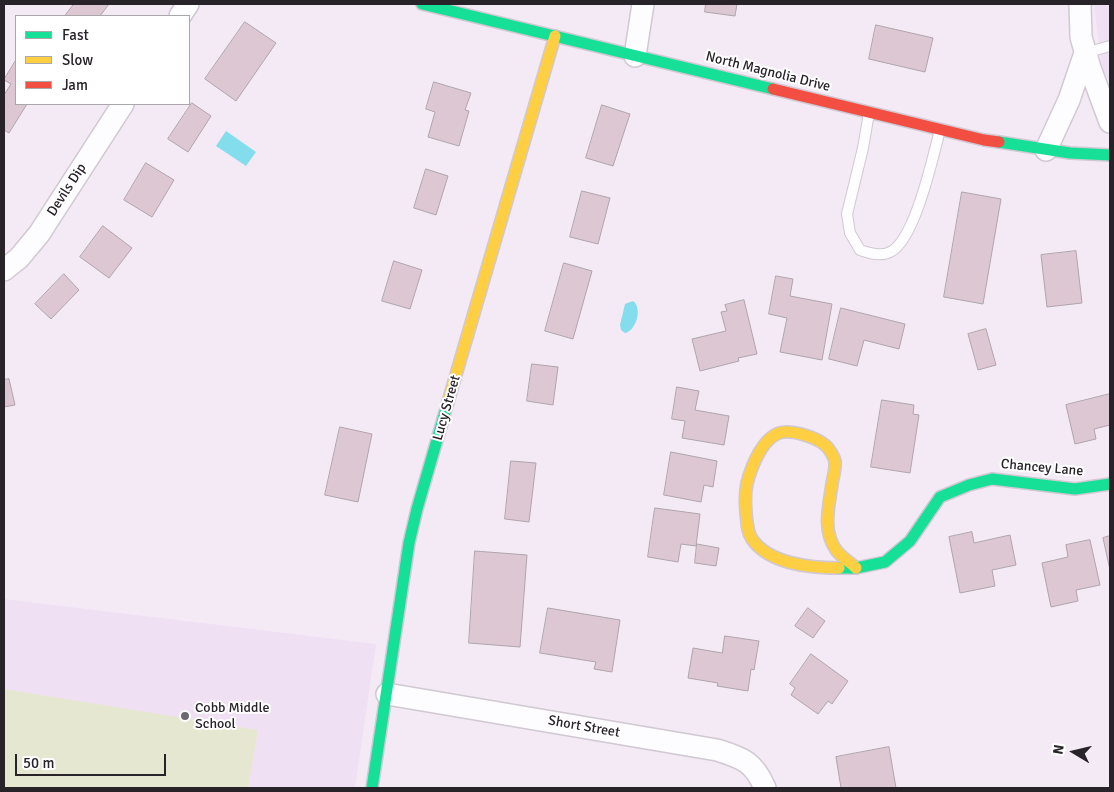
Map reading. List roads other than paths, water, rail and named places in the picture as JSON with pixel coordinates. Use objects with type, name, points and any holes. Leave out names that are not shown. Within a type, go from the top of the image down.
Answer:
[{"type":"street","points":[[181,15],[188,4]]},
{"type":"street","name":"North Magnolia Drive","points":[[422,4],[940,130],[1046,150],[1110,155]]},
{"type":"street","points":[[635,56],[643,4]]},
{"type":"street","points":[[1080,4],[1081,37],[1085,53],[1110,122]]},
{"type":"street","name":"Lucy Street","points":[[372,788],[410,542],[418,509],[555,36]]},
{"type":"street","points":[[1046,150],[1069,100],[1085,53]]},
{"type":"street","name":"Devils Dip","points":[[4,270],[19,258],[39,234],[122,105]]},
{"type":"street","name":"Chancey Lane","points":[[856,568],[837,551],[830,538],[827,520],[835,462],[826,446],[814,438],[779,433],[766,442],[755,460],[748,478],[745,504],[747,526],[752,539],[765,551],[782,561],[824,568],[856,568],[885,562],[910,541],[940,497],[992,478],[1075,489],[1110,484]]},
{"type":"street","name":"Short Street","points":[[387,694],[717,750],[740,757],[752,765],[759,774],[765,788]]},
{"type":"lane","points":[[1085,53],[1110,46]]},
{"type":"lane","points":[[869,112],[863,148],[847,214],[850,233],[860,250],[873,254],[889,253],[903,242],[918,206],[940,130]]},
{"type":"water","points":[[226,131],[256,152],[246,166],[216,146]]},
{"type":"water","points":[[633,301],[638,309],[637,319],[632,328],[625,333],[621,330],[620,325],[625,304]]},
{"type":"place","name":"Cobb Middle School","points":[[185,716]]}]
